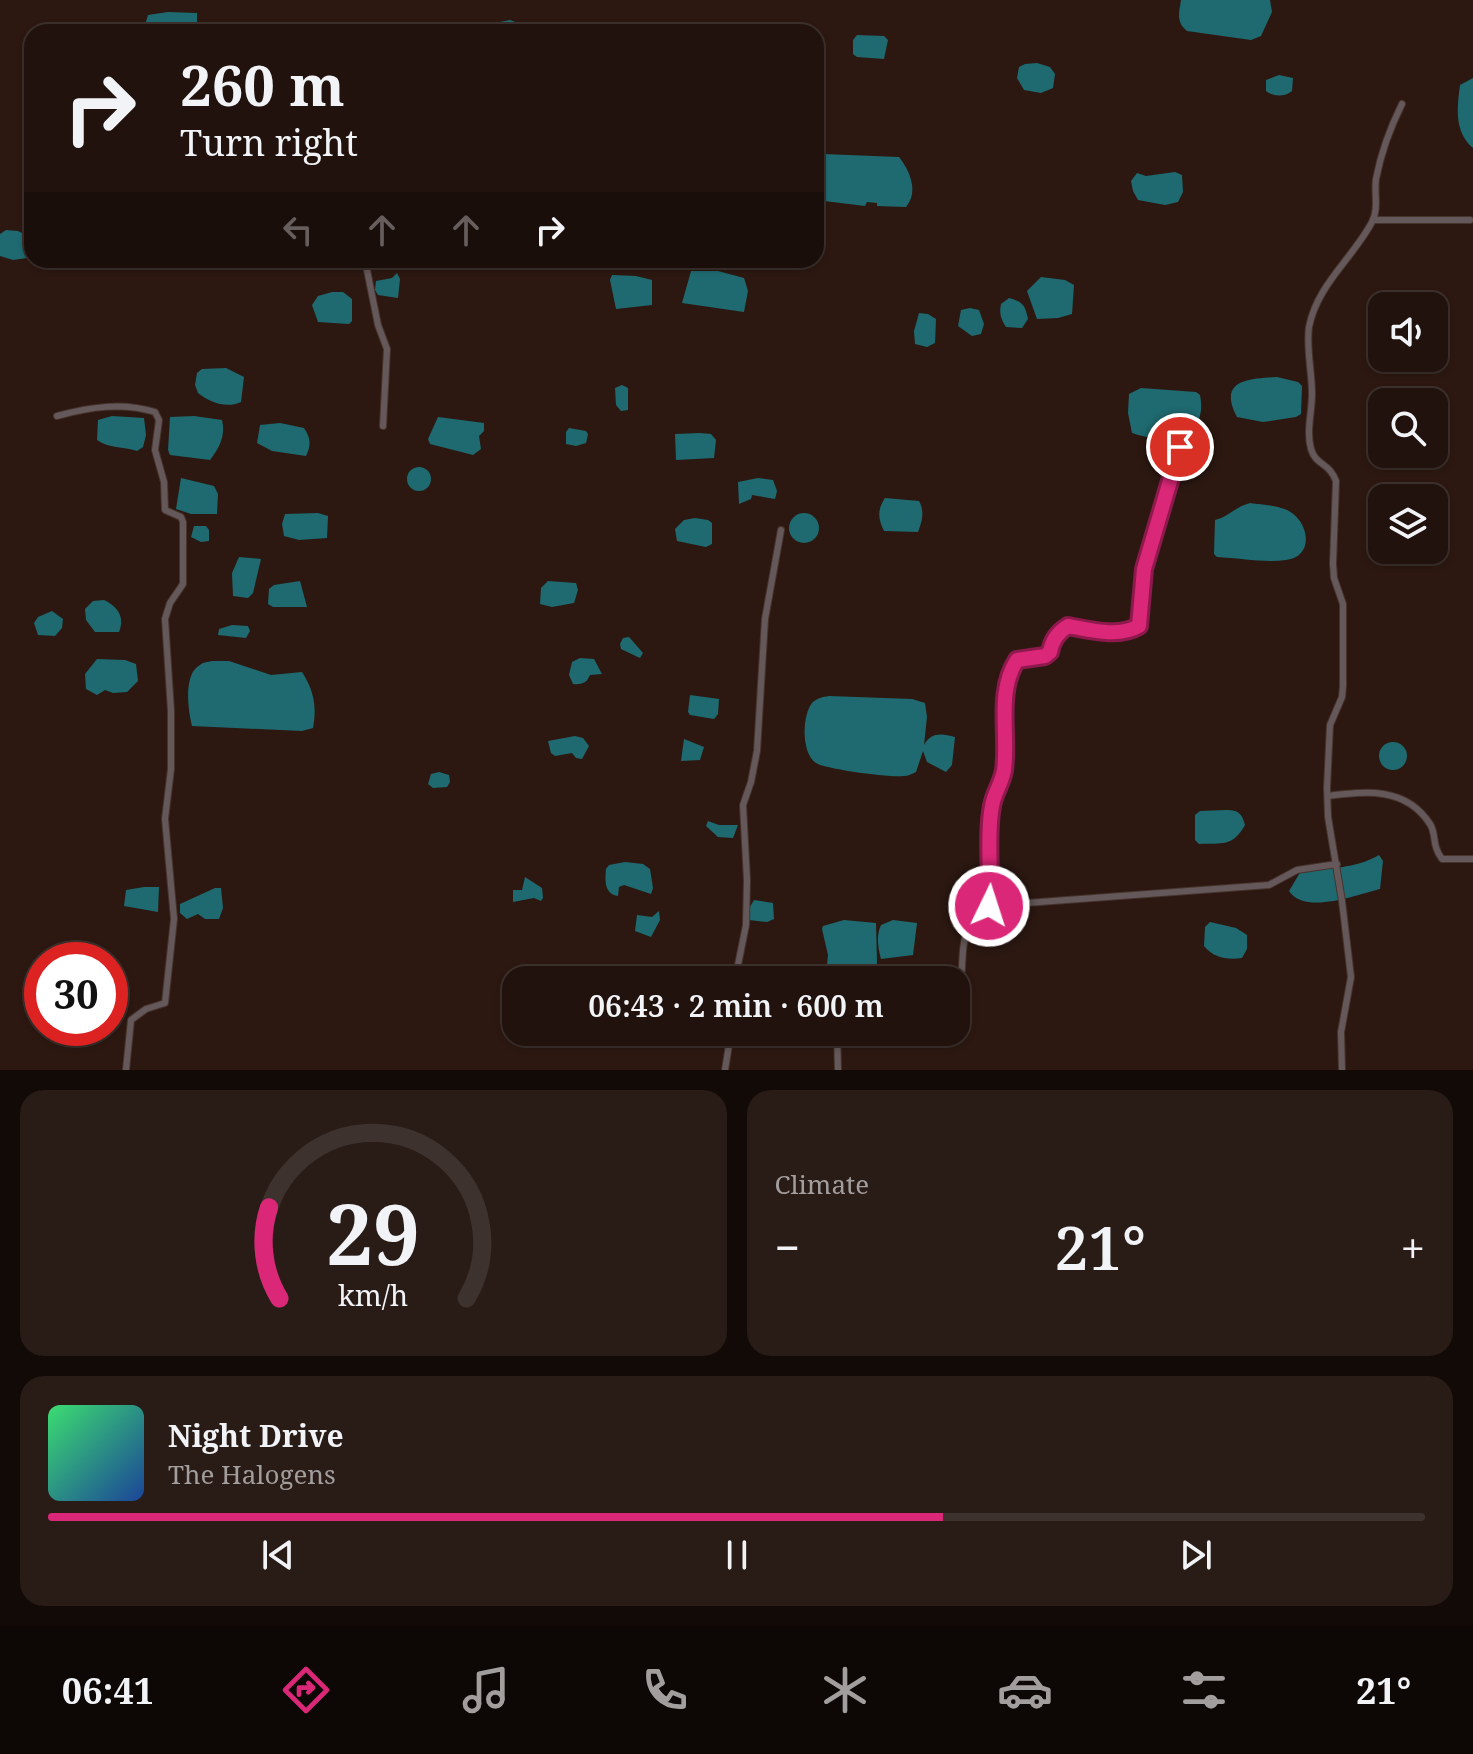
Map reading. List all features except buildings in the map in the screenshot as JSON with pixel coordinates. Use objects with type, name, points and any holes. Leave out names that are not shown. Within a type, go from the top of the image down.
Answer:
[{"type":"street","points":[[1342,1070],[1341,1032],[1351,977],[1328,817],[1328,796],[1330,725],[1342,697],[1343,686],[1343,604],[1334,578],[1333,564],[1336,481],[1331,469],[1316,459],[1310,448],[1309,329],[1314,308],[1329,281],[1373,220],[1375,183],[1380,162],[1389,130],[1402,104]]},
{"type":"street","points":[[1373,220],[1470,220]]},
{"type":"street","points":[[367,268],[378,325],[387,349],[383,426]]},
{"type":"street","points":[[57,416],[89,407],[137,407],[155,412],[159,420],[155,450],[164,482],[165,510],[181,517],[183,522],[183,584],[170,603],[165,619],[171,769],[165,819],[174,919],[172,957],[165,1003],[146,1009],[131,1020],[126,1070]]},
{"type":"street","points":[[989,906],[992,870],[990,821],[1004,770],[1007,684],[1013,666],[1017,660],[1045,656],[1060,631],[1068,626],[1101,632],[1128,631],[1139,626],[1144,569],[1180,447]]},
{"type":"street","points":[[738,966],[746,925],[743,805],[757,751],[765,619],[781,530]]},
{"type":"street","points":[[1328,796],[1352,793],[1395,795],[1415,807],[1432,827],[1435,849],[1442,859],[1473,859]]},
{"type":"street","points":[[962,966],[963,945],[969,924],[984,906],[1269,885],[1297,870],[1337,864]]},
{"type":"street","points":[[725,1070],[729,1046]]},
{"type":"street","points":[[837,1046],[838,1070]]},
{"type":"water","points":[[1181,0],[1270,0],[1272,12],[1261,36],[1251,40],[1187,31],[1180,21]]},
{"type":"water","points":[[197,13],[197,24],[145,24],[148,15]]},
{"type":"water","points":[[510,20],[521,24],[495,24]]},
{"type":"water","points":[[857,35],[884,36],[888,40],[884,59],[853,54],[853,40]]},
{"type":"water","points":[[1037,63],[1050,67],[1055,74],[1053,88],[1041,93],[1024,90],[1017,78],[1019,67]]},
{"type":"water","points":[[1279,75],[1293,78],[1292,91],[1275,95],[1266,91],[1266,80]]},
{"type":"water","points":[[1473,78],[1473,148],[1463,135],[1458,111],[1460,85]]},
{"type":"water","points":[[824,154],[899,157],[912,182],[912,195],[906,207],[877,206],[877,203],[867,202],[865,206],[824,201]]},
{"type":"water","points":[[1175,172],[1182,175],[1183,192],[1178,202],[1165,205],[1138,200],[1131,181],[1137,173],[1146,176]]},
{"type":"water","points":[[6,230],[24,234],[24,258],[13,260],[0,256],[0,234]]},
{"type":"water","points":[[691,271],[718,271],[744,278],[748,291],[744,312],[682,303]]},
{"type":"water","points":[[397,273],[400,279],[398,298],[378,295],[376,281],[392,278]]},
{"type":"water","points":[[612,275],[652,280],[652,305],[616,309],[610,280]]},
{"type":"water","points":[[1041,277],[1065,280],[1074,285],[1072,314],[1037,319],[1027,291]]},
{"type":"water","points":[[343,292],[352,299],[352,321],[349,324],[318,322],[312,305],[318,296]]},
{"type":"water","points":[[1009,298],[1026,310],[1028,319],[1022,328],[1006,327],[1002,319],[1001,304]]},
{"type":"water","points":[[961,310],[979,310],[984,324],[981,334],[972,336],[958,326]]},
{"type":"water","points":[[919,313],[936,319],[935,343],[927,347],[915,344],[914,331]]},
{"type":"water","points":[[226,368],[244,377],[241,402],[218,404],[198,393],[195,385],[197,373],[202,369]]},
{"type":"water","points":[[1277,377],[1298,382],[1302,386],[1301,414],[1263,422],[1237,417],[1231,395],[1234,388],[1247,381]]},
{"type":"water","points":[[622,385],[628,388],[628,410],[621,411],[616,405],[615,388]]},
{"type":"water","points":[[1141,388],[1196,392],[1200,395],[1198,421],[1191,430],[1170,438],[1132,433],[1128,413],[1129,394]]},
{"type":"water","points":[[112,416],[144,418],[146,435],[143,447],[137,451],[106,445],[97,440],[98,420]]},
{"type":"water","points":[[170,417],[222,420],[221,442],[210,460],[170,455],[168,450]]},
{"type":"water","points":[[438,417],[484,423],[484,431],[479,436],[481,449],[473,455],[430,444],[428,439]]},
{"type":"water","points":[[280,423],[304,428],[310,442],[306,456],[272,451],[257,443],[260,425]]},
{"type":"water","points":[[569,428],[586,431],[586,443],[576,446],[566,444]]},
{"type":"water","points":[[675,434],[711,434],[716,440],[714,458],[676,460]]},
{"type":"water","points":[[419,467],[428,470],[431,479],[428,488],[419,491],[410,488],[407,479],[410,470]]},
{"type":"water","points":[[181,478],[214,486],[218,494],[217,514],[191,514],[176,509]]},
{"type":"water","points":[[758,478],[773,480],[777,491],[775,499],[752,495],[751,499],[739,504],[738,482]]},
{"type":"water","points":[[885,498],[919,501],[922,520],[918,532],[884,531],[879,514]]},
{"type":"water","points":[[1250,503],[1283,508],[1292,513],[1305,533],[1305,547],[1301,553],[1295,558],[1278,561],[1217,557],[1214,554],[1215,520]]},
{"type":"water","points":[[318,513],[328,516],[327,538],[299,540],[284,536],[282,524],[285,514]]},
{"type":"water","points":[[804,513],[815,517],[819,528],[815,539],[804,543],[793,539],[789,528],[793,517]]},
{"type":"water","points":[[695,518],[712,523],[712,544],[706,547],[677,541],[675,529],[684,520]]},
{"type":"water","points":[[194,526],[206,526],[209,541],[201,542],[191,537]]},
{"type":"water","points":[[239,557],[261,559],[253,593],[248,598],[233,596],[232,573]]},
{"type":"water","points":[[300,581],[307,607],[273,607],[268,604],[269,589],[274,585]]},
{"type":"water","points":[[548,581],[576,583],[578,590],[574,603],[552,607],[540,604],[541,588]]},
{"type":"water","points":[[104,600],[119,613],[119,632],[95,632],[86,620],[85,609],[93,601]]},
{"type":"water","points":[[52,611],[63,619],[62,628],[55,636],[38,635],[34,623],[38,617]]},
{"type":"water","points":[[232,625],[248,626],[250,631],[246,638],[218,635],[219,629]]},
{"type":"water","points":[[629,637],[643,653],[640,658],[621,649],[623,638]]},
{"type":"water","points":[[580,658],[594,659],[602,674],[590,675],[583,683],[573,684],[569,675],[572,662]]},
{"type":"water","points":[[97,659],[125,660],[136,664],[138,681],[127,692],[105,690],[97,695],[86,689],[85,674]]},
{"type":"water","points":[[229,661],[271,675],[302,672],[314,699],[313,728],[302,731],[192,726],[188,702],[191,676],[201,664]]},
{"type":"water","points":[[690,695],[719,699],[718,714],[714,719],[690,715]]},
{"type":"water","points":[[829,696],[912,699],[925,703],[924,745],[936,735],[955,737],[952,765],[946,772],[927,762],[923,751],[916,772],[906,776],[858,772],[816,763],[806,743],[806,716],[812,703]]},
{"type":"water","points":[[575,736],[583,738],[589,746],[582,759],[572,753],[555,756],[551,753],[548,741]]},
{"type":"water","points":[[684,739],[704,747],[700,760],[681,761]]},
{"type":"water","points":[[1393,742],[1403,746],[1407,756],[1403,766],[1393,770],[1383,766],[1379,756],[1383,746]]},
{"type":"water","points":[[439,772],[449,775],[450,782],[447,787],[433,788],[428,784],[431,774]]},
{"type":"water","points":[[1226,810],[1241,815],[1245,825],[1241,832],[1226,842],[1199,844],[1195,840],[1195,815],[1200,811]]},
{"type":"water","points":[[708,821],[719,825],[738,825],[733,838],[718,837],[706,826]]},
{"type":"water","points":[[1379,855],[1383,861],[1380,889],[1345,899],[1318,902],[1307,902],[1289,891],[1301,871],[1351,865]]},
{"type":"water","points":[[625,862],[643,864],[650,869],[651,894],[624,885],[619,887],[618,896],[610,892],[606,869],[609,865]]},
{"type":"water","points":[[525,877],[542,888],[541,901],[534,898],[513,902],[513,890],[522,890]]},
{"type":"water","points":[[159,887],[158,912],[124,906],[126,890]]},
{"type":"water","points":[[221,888],[223,908],[219,919],[205,919],[198,914],[187,919],[180,913],[180,904]]},
{"type":"water","points":[[754,900],[773,903],[774,919],[767,922],[749,920],[748,910]]},
{"type":"water","points":[[659,911],[660,920],[651,937],[635,931],[637,915],[652,917]]},
{"type":"water","points":[[844,920],[876,923],[876,966],[827,965],[823,926]]},
{"type":"water","points":[[893,920],[917,923],[913,955],[881,959],[879,929]]},
{"type":"water","points":[[1210,922],[1236,928],[1247,935],[1247,949],[1242,958],[1221,957],[1204,946],[1205,927]]},
{"type":"route","points":[[989,906],[992,870],[990,821],[1004,770],[1007,684],[1013,666],[1017,660],[1045,656],[1060,631],[1068,626],[1101,632],[1128,631],[1139,626],[1144,569],[1180,447]]}]
